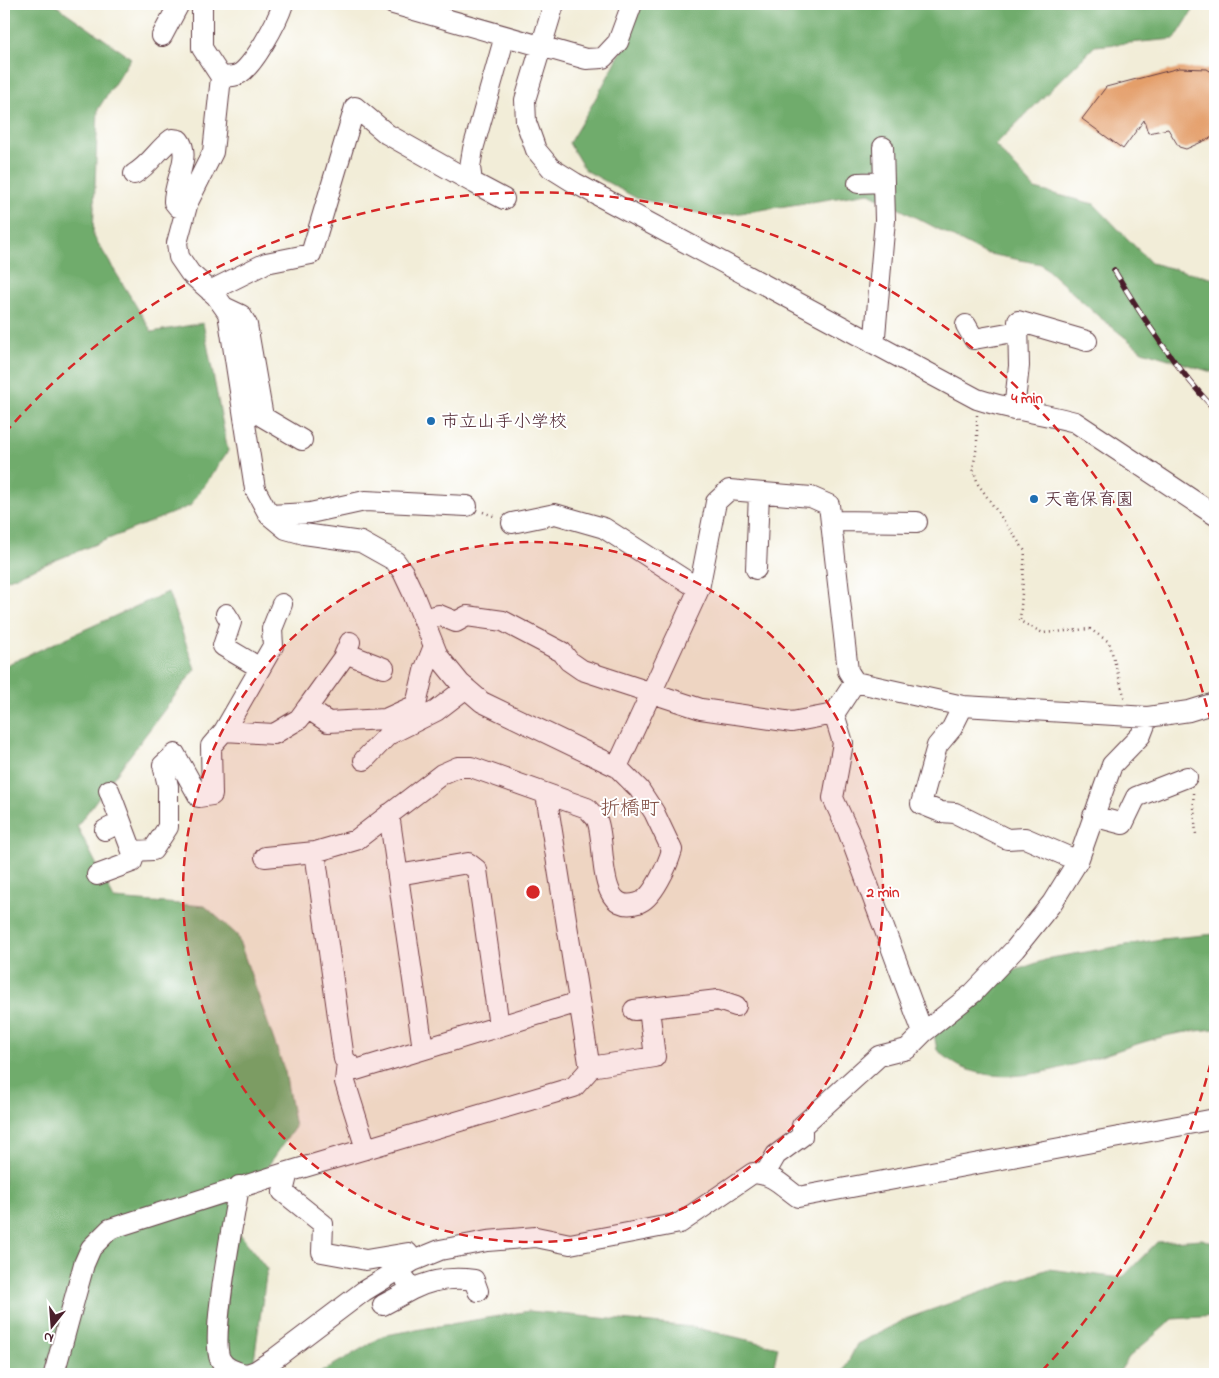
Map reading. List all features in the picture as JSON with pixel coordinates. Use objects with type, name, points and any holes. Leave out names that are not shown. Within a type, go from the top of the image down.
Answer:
[{"type":"street","points":[[162,36],[179,4]]},
{"type":"street","points":[[221,77],[237,75],[246,69],[279,17],[282,4]]},
{"type":"street","points":[[396,4],[586,59],[603,58],[618,42],[632,4]]},
{"type":"street","points":[[554,4],[525,100],[526,122],[536,150],[551,168],[575,183],[977,399],[1014,410],[1075,422],[1215,515]]},
{"type":"street","points":[[198,5],[202,48],[221,77],[213,152],[186,208],[177,243],[179,256],[190,273],[210,291],[228,313],[255,489],[269,515],[286,529],[304,534],[361,542],[375,548],[395,561],[403,572],[438,656],[466,688],[482,702],[617,767],[639,789],[654,812],[672,850],[668,862],[650,894],[641,902],[628,906],[616,901],[608,890],[597,820],[587,808],[471,767],[458,768],[442,774],[356,840],[315,852],[265,857]]},
{"type":"street","points":[[472,182],[470,167],[472,150],[505,36]]},
{"type":"street","points":[[210,291],[266,264],[311,254],[355,107],[387,134],[504,198]]},
{"type":"street","points":[[134,174],[143,169],[172,139],[179,140],[184,146],[184,153],[174,202],[178,206],[186,208]]},
{"type":"street","points":[[872,343],[875,336],[885,220],[883,146]]},
{"type":"street","points":[[858,183],[884,182]]},
{"type":"street","points":[[224,306],[241,315],[246,325],[263,417],[302,440]]},
{"type":"street","points":[[1014,410],[1019,366],[1018,321],[1087,341]]},
{"type":"street","points":[[966,325],[974,339],[1019,331]]},
{"type":"street","points":[[617,767],[699,589],[716,502],[729,490],[811,497],[829,504],[848,671],[855,682],[963,706],[1139,716],[1189,711],[1215,703]]},
{"type":"street","points":[[756,569],[759,493]]},
{"type":"street","points":[[269,515],[310,514],[365,501],[467,506]]},
{"type":"street","points":[[512,523],[554,514],[604,528],[699,589]]},
{"type":"street","points":[[831,521],[917,522]]},
{"type":"street","points":[[109,790],[113,826],[132,851],[153,850],[168,827],[168,786],[163,765],[175,754],[199,797],[212,795],[211,746],[224,731],[273,646],[272,629],[282,604]]},
{"type":"street","points":[[226,614],[231,622],[223,646],[260,668]]},
{"type":"street","points":[[423,619],[438,615],[456,622],[468,616],[503,621],[562,652],[568,661],[582,670],[701,709],[792,722],[834,714],[855,682]]},
{"type":"street","points":[[308,708],[328,722],[385,719],[404,712],[416,705],[424,671],[434,646]]},
{"type":"street","points":[[224,731],[274,734],[299,719],[347,648],[384,668]]},
{"type":"street","points":[[364,760],[388,735],[436,711],[466,688]]},
{"type":"street","points":[[963,706],[952,728],[937,746],[921,804],[940,812],[955,813],[1007,839],[1025,838],[1078,861]]},
{"type":"street","points":[[834,714],[843,743],[833,798],[852,840],[923,1033]]},
{"type":"street","points":[[766,1174],[776,1155],[802,1136],[802,1126],[879,1056],[907,1049],[923,1033],[973,993],[1015,949],[1052,903],[1078,861],[1112,765],[1141,735],[1139,716]]},
{"type":"street","points":[[1093,816],[1123,824],[1136,797],[1190,782]]},
{"type":"street","points":[[54,1374],[84,1264],[98,1239],[110,1229],[239,1186],[574,1087],[590,1069],[546,794]]},
{"type":"street","points":[[389,814],[423,1048]]},
{"type":"street","points":[[97,874],[132,862],[136,851]]},
{"type":"street","points":[[315,852],[344,1059],[356,1070],[423,1048],[579,1002]]},
{"type":"street","points":[[398,875],[468,863],[477,870],[499,1026]]},
{"type":"street","points":[[590,1066],[655,1057],[642,1010],[718,1000],[736,1006]]},
{"type":"street","points":[[347,1062],[345,1082],[366,1149]]},
{"type":"street","points":[[239,1186],[216,1335],[221,1361],[227,1368],[246,1374],[256,1371],[364,1291],[407,1265],[440,1250],[487,1241],[536,1237],[570,1244],[680,1223],[753,1173],[766,1174],[777,1179],[798,1197],[1215,1118]]},
{"type":"street","points":[[288,1172],[283,1192],[323,1224],[322,1252],[366,1260],[408,1253],[407,1265],[412,1290]]},
{"type":"street","points":[[382,1305],[427,1282],[463,1278],[474,1280],[478,1291]]},
{"type":"path","points":[[977,399],[977,446],[973,468],[978,484],[1025,551],[1020,621],[1043,633],[1090,629],[1109,642],[1139,716]]},
{"type":"path","points":[[467,506],[512,523]]},
{"type":"path","points":[[1190,782],[1196,835]]},
{"type":"green space","points":[[4,4],[54,4],[131,58],[98,109],[93,235],[152,332],[203,323],[228,451],[190,506],[4,581]]},
{"type":"green space","points":[[641,4],[749,4],[785,15],[801,4],[1197,4],[1175,39],[1095,46],[995,145],[1035,189],[1094,204],[1151,263],[1215,279],[1215,373],[1142,351],[1097,315],[1041,264],[984,253],[869,193],[715,217],[636,198],[585,170],[569,143],[618,58]]},
{"type":"green space","points":[[168,592],[195,669],[77,826],[114,899],[205,906],[237,935],[285,1072],[295,1127],[230,1221],[267,1269],[252,1374],[4,1374],[4,666]]},
{"type":"green space","points":[[1215,934],[1215,1029],[1168,1035],[1061,1068],[1035,1074],[1009,1076],[983,1074],[959,1066],[937,1050],[934,1034],[999,976],[1051,958],[1161,939]]},
{"type":"green space","points":[[1202,1239],[1215,1244],[1215,1316],[1173,1319],[1129,1357],[1118,1374],[842,1374],[857,1344],[908,1318],[1048,1269],[1122,1278],[1157,1242]]},
{"type":"green space","points":[[529,1311],[692,1327],[778,1347],[772,1374],[318,1374],[385,1335]]},
{"type":"building","points":[[1179,68],[1207,69],[1215,74],[1215,136],[1186,149],[1179,147],[1168,129],[1148,133],[1144,120],[1123,149],[1082,119],[1106,87]]},
{"type":"railway","points":[[1114,270],[1161,343],[1200,394],[1215,410]]},
{"type":"place","name":"市立山手小学校","points":[[431,421]]},
{"type":"place","name":"天竜保育園","points":[[1034,499]]},
{"type":"district","name":"折橋町","points":[[630,807]]}]
